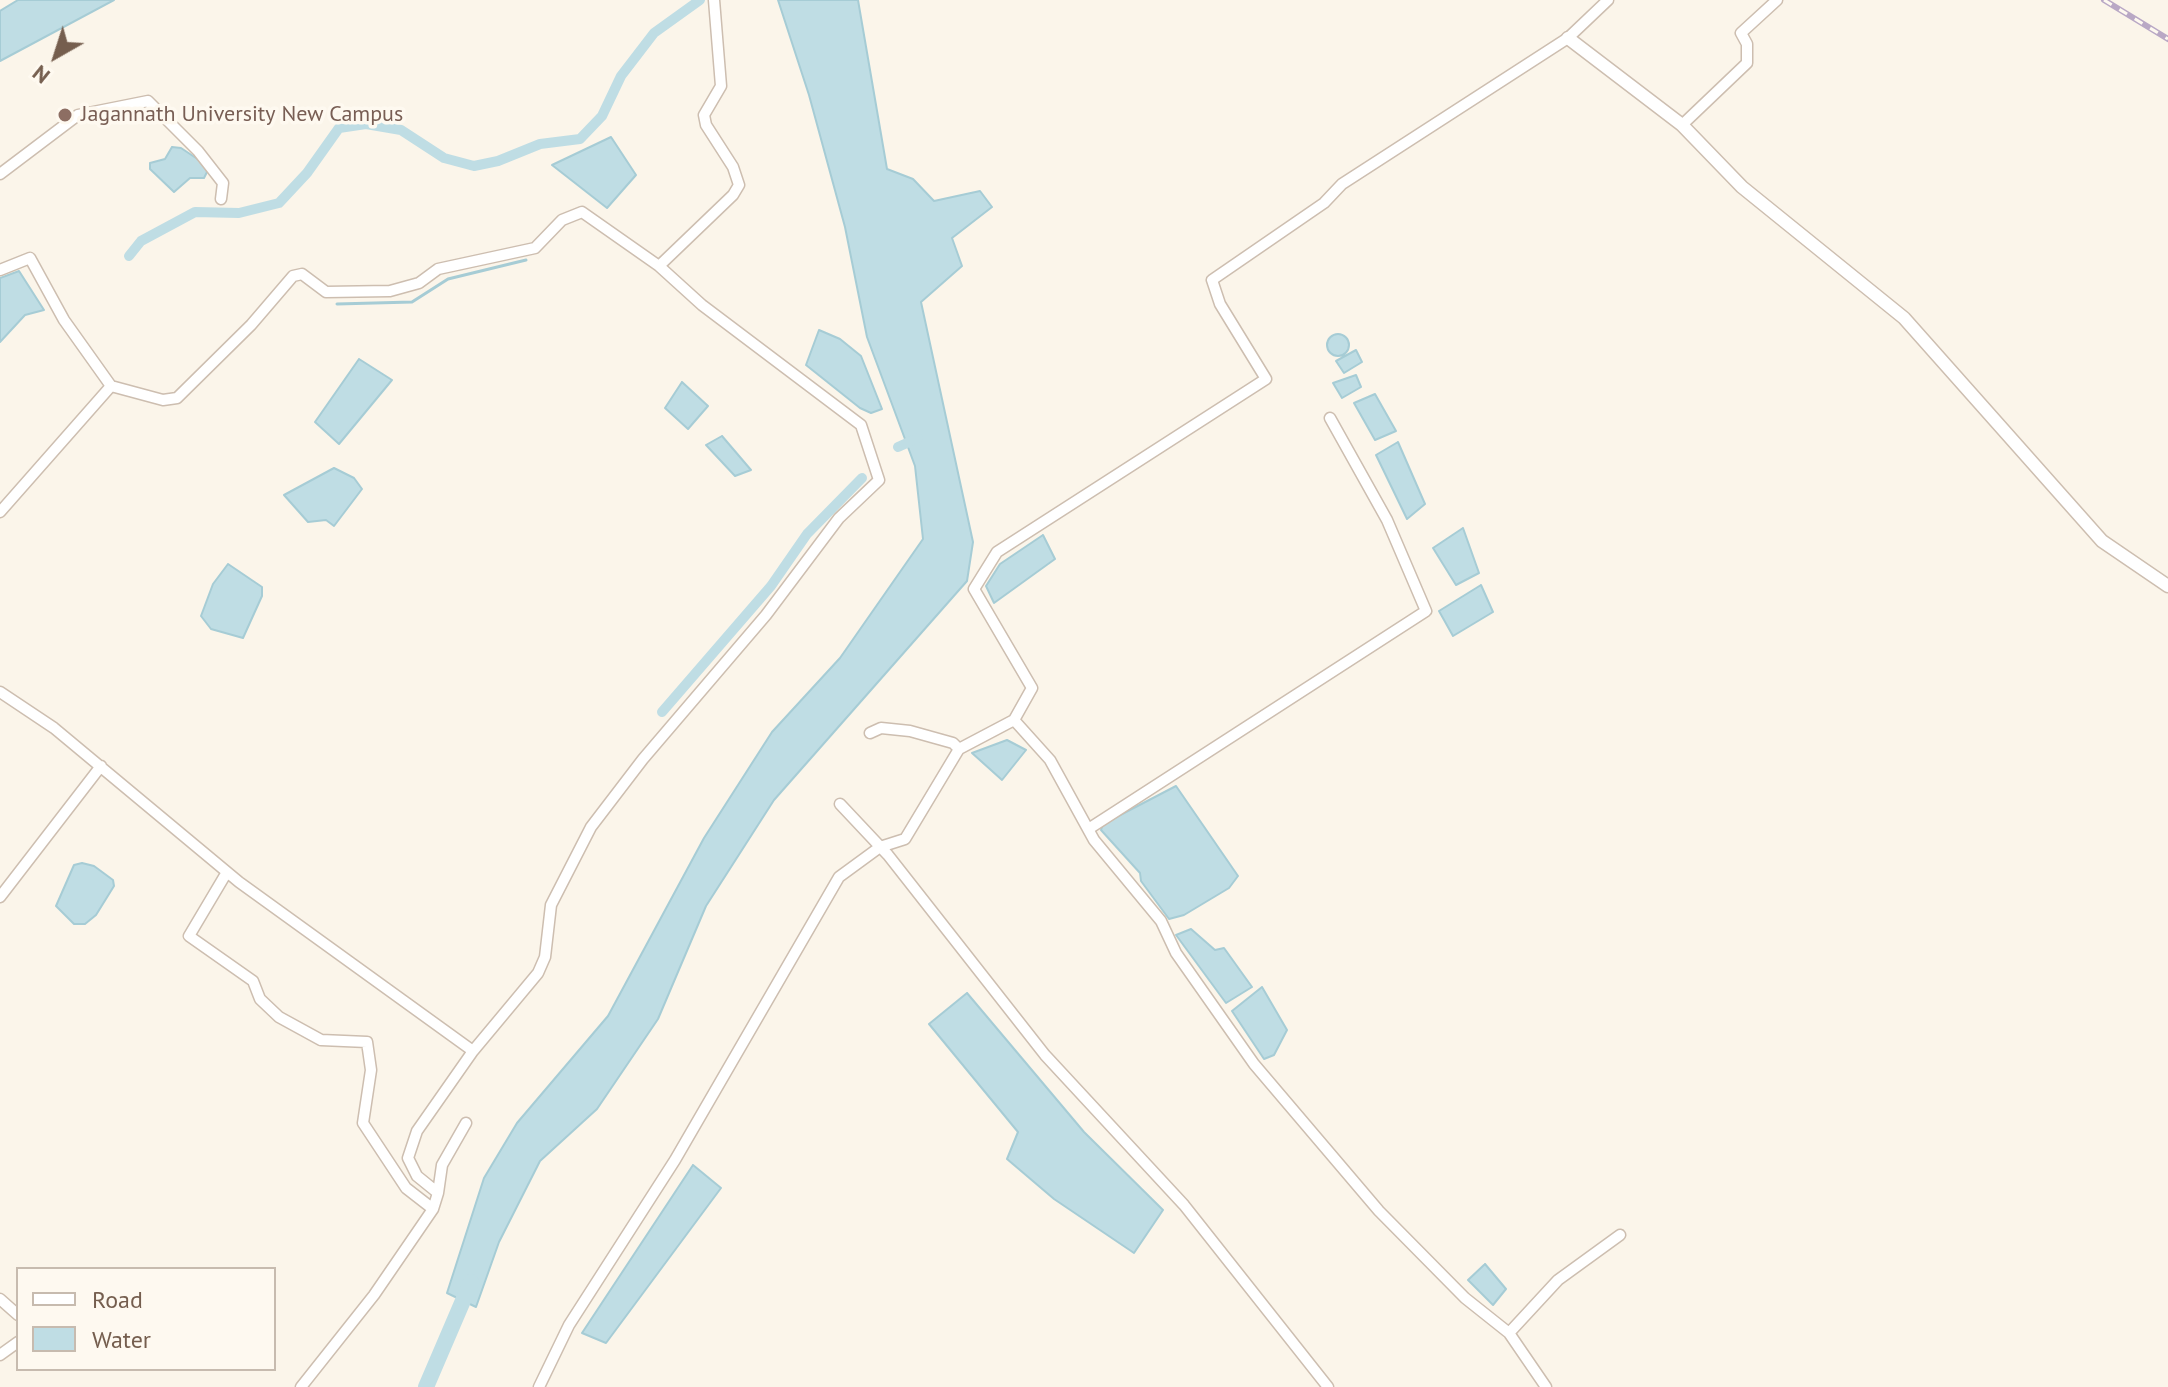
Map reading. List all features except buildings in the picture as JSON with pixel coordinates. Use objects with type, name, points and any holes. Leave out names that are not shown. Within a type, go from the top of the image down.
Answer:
[{"type":"street","points":[[659,266],[733,195],[739,185],[733,167],[706,125],[704,115],[721,86],[714,0]]},
{"type":"street","points":[[539,1387],[569,1325],[675,1160],[839,877],[880,847],[905,839],[959,749],[1014,720],[1032,688],[974,589],[997,552],[1266,379],[1220,304],[1212,280],[1324,203],[1342,184],[1568,38],[1608,0]]},
{"type":"street","points":[[1682,125],[1747,63],[1747,44],[1741,33],[1777,0]]},
{"type":"street","points":[[1568,38],[1682,125],[1742,187],[1904,318],[2102,541],[2168,586]]},
{"type":"street","points":[[0,174],[78,115],[148,101],[198,151],[223,183],[221,199]]},
{"type":"street","points":[[0,270],[30,258],[64,320],[111,386],[163,400],[177,398],[251,325],[293,276],[302,274],[326,292],[390,291],[419,283],[438,269],[535,248],[562,220],[582,212],[659,266],[702,305],[861,425],[879,480],[839,518],[766,615],[643,759],[591,827],[551,905],[545,957],[538,973],[473,1051],[417,1131],[408,1158],[417,1176],[438,1193]]},
{"type":"street","points":[[0,512],[111,386]]},
{"type":"street","points":[[1090,828],[1426,611],[1387,520],[1330,418]]},
{"type":"street","points":[[0,692],[101,766],[227,872],[473,1051]]},
{"type":"street","points":[[1014,720],[1050,760],[1094,840],[1161,921],[1176,953],[1254,1064],[1320,1146],[1379,1211],[1465,1298],[1509,1333],[1546,1387]]},
{"type":"street","points":[[870,733],[881,728],[910,731],[953,743],[959,749]]},
{"type":"street","points":[[0,897],[101,766]]},
{"type":"street","points":[[840,804],[880,847],[997,997],[1184,1205],[1328,1387]]},
{"type":"street","points":[[227,872],[189,936],[253,981],[260,999],[279,1017],[321,1040],[367,1042],[371,1070],[363,1123],[406,1188],[433,1209]]},
{"type":"street","points":[[301,1387],[374,1295],[433,1209],[442,1165],[466,1123]]},
{"type":"street","points":[[1509,1333],[1558,1280],[1620,1235]]},
{"type":"street","points":[[0,1299],[16,1313]]},
{"type":"water","points":[[18,0],[114,0],[0,61],[0,11]]},
{"type":"water","points":[[778,0],[858,0],[887,169],[913,179],[934,201],[980,191],[992,207],[952,238],[962,266],[921,302],[973,542],[967,581],[774,800],[706,906],[658,1019],[597,1109],[540,1161],[499,1242],[476,1307],[447,1293],[484,1178],[517,1123],[608,1016],[704,838],[772,732],[840,658],[923,539],[915,466],[867,337],[845,227],[809,95]]},
{"type":"water","points":[[611,137],[636,175],[607,208],[552,165]]},
{"type":"water","points":[[172,147],[181,148],[205,164],[207,172],[204,178],[190,178],[174,192],[150,169],[150,163],[165,159]]},
{"type":"water","points":[[19,271],[44,310],[25,315],[0,342],[0,278]]},
{"type":"water","points":[[819,330],[840,339],[861,356],[882,409],[871,413],[860,408],[806,365]]},
{"type":"water","points":[[1338,334],[1346,337],[1349,345],[1346,353],[1338,356],[1330,353],[1327,345],[1330,337]]},
{"type":"water","points":[[1356,350],[1362,362],[1344,373],[1336,361]]},
{"type":"water","points":[[359,359],[392,380],[339,444],[315,422]]},
{"type":"water","points":[[1356,375],[1361,387],[1342,398],[1333,383]]},
{"type":"water","points":[[682,382],[708,406],[688,429],[665,408]]},
{"type":"water","points":[[1375,394],[1396,431],[1375,440],[1354,403]]},
{"type":"water","points":[[722,436],[751,470],[735,476],[706,445]]},
{"type":"water","points":[[1398,442],[1425,504],[1407,519],[1376,455]]},
{"type":"water","points":[[334,468],[354,478],[362,489],[334,526],[326,520],[308,522],[284,495]]},
{"type":"water","points":[[1463,528],[1479,573],[1456,585],[1433,548]]},
{"type":"water","points":[[1043,535],[1055,559],[994,603],[986,586],[1000,564]]},
{"type":"water","points":[[228,564],[262,587],[262,596],[243,638],[211,629],[201,616],[213,584]]},
{"type":"water","points":[[1481,585],[1493,612],[1453,636],[1439,611]]},
{"type":"water","points":[[1007,740],[1026,750],[1002,780],[972,753]]},
{"type":"water","points":[[1176,786],[1238,876],[1229,888],[1184,915],[1169,919],[1141,881],[1140,873],[1101,830],[1103,824]]},
{"type":"water","points":[[74,865],[94,866],[113,880],[114,886],[96,915],[85,924],[74,924],[56,906]]},
{"type":"water","points":[[1191,929],[1215,950],[1224,948],[1252,987],[1226,1003],[1176,935]]},
{"type":"water","points":[[1262,987],[1287,1030],[1274,1055],[1264,1059],[1232,1011]]},
{"type":"water","points":[[967,993],[1084,1132],[1163,1210],[1134,1253],[1054,1199],[1007,1159],[1018,1132],[929,1024]]},
{"type":"water","points":[[693,1165],[721,1188],[606,1343],[582,1333]]},
{"type":"water","points":[[1485,1264],[1506,1289],[1493,1305],[1468,1280]]},
{"type":"waterway","points":[[129,256],[141,241],[195,212],[239,213],[279,203],[307,173],[339,128],[366,124],[401,130],[444,158],[474,166],[498,161],[540,144],[580,139],[602,116],[621,76],[654,33],[700,0]]},
{"type":"waterway","points":[[337,304],[412,302],[448,279],[526,260]]},
{"type":"waterway","points":[[898,447],[918,438]]},
{"type":"waterway","points":[[662,712],[771,586],[807,534],[862,478]]},
{"type":"waterway","points":[[426,1387],[471,1282]]},
{"type":"railway","points":[[2104,0],[2168,39]]},
{"type":"place","name":"Jagannath University New Campus","points":[[65,115]]}]
